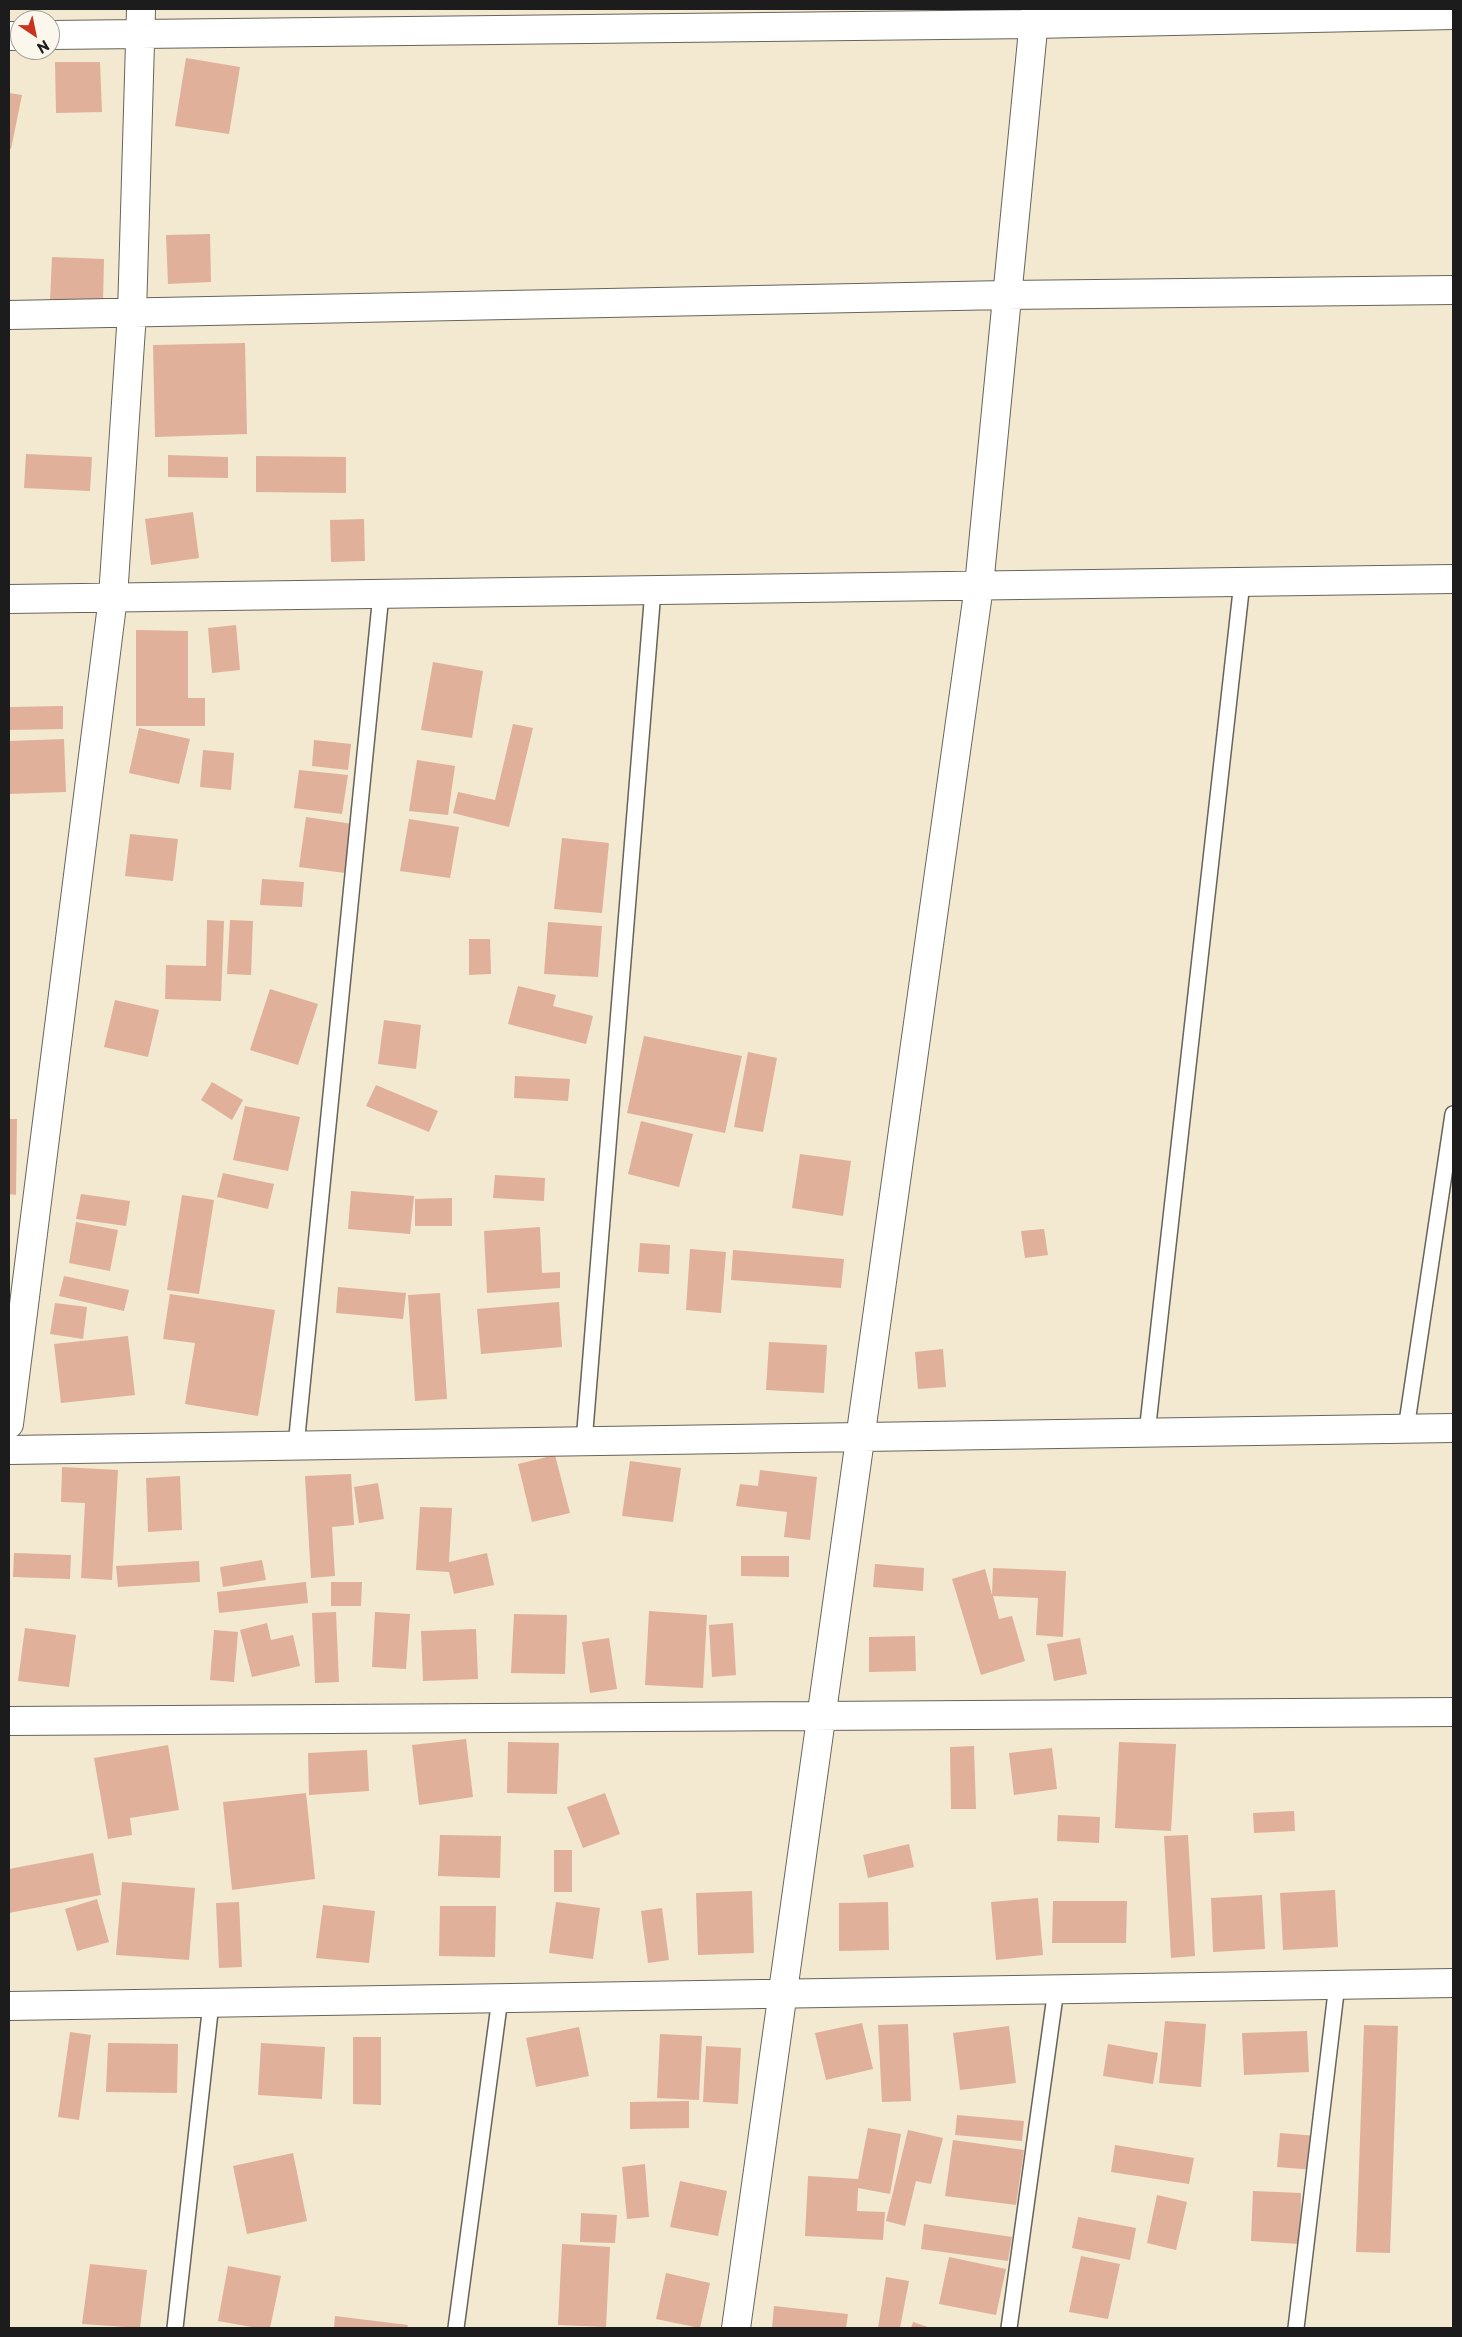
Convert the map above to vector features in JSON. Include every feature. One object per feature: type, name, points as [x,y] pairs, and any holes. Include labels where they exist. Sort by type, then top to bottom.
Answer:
[{"type":"street","points":[[60,33],[140,21],[1453,15]]},
{"type":"street","points":[[736,2328],[979,586],[1034,17]]},
{"type":"street","points":[[9,1424],[113,597],[132,313],[140,21]]},
{"type":"street","points":[[9,315],[1006,294],[1453,290]]},
{"type":"street","points":[[9,599],[1453,579]]},
{"type":"street","points":[[9,1450],[1453,1428]]},
{"type":"street","points":[[9,1721],[1453,1712]]},
{"type":"street","points":[[9,2006],[1453,1983]]},
{"type":"lane","points":[[1147,1433],[1242,582]]},
{"type":"lane","points":[[584,1442],[653,590]]},
{"type":"lane","points":[[296,1446],[381,594]]},
{"type":"lane","points":[[1406,1429],[1453,1114]]},
{"type":"lane","points":[[1296,2328],[1337,1984]]},
{"type":"lane","points":[[1009,2328],[1056,1989]]},
{"type":"lane","points":[[456,2328],[500,1998]]},
{"type":"lane","points":[[174,2328],[211,2003]]},
{"type":"building","points":[[186,58],[240,67],[229,134],[175,126]]},
{"type":"building","points":[[55,62],[100,62],[102,112],[56,113]]},
{"type":"building","points":[[9,93],[22,95],[11,149],[9,148]]},
{"type":"building","points":[[210,234],[211,282],[168,284],[166,235]]},
{"type":"building","points":[[52,257],[104,259],[103,303],[50,301]]},
{"type":"building","points":[[245,343],[247,434],[155,437],[153,345]]},
{"type":"building","points":[[26,454],[92,457],[90,491],[24,488]]},
{"type":"building","points":[[168,455],[228,457],[228,478],[168,477]]},
{"type":"building","points":[[256,456],[346,457],[346,493],[256,492]]},
{"type":"building","points":[[193,512],[199,558],[151,565],[145,519]]},
{"type":"building","points":[[364,519],[365,561],[331,562],[330,520]]},
{"type":"building","points":[[236,625],[240,670],[212,673],[208,628]]},
{"type":"building","points":[[136,630],[188,631],[188,698],[205,698],[205,726],[136,726]]},
{"type":"building","points":[[433,662],[483,671],[472,738],[421,730]]},
{"type":"building","points":[[63,706],[63,729],[9,730],[9,707]]},
{"type":"building","points":[[513,724],[533,728],[509,827],[453,813],[458,792],[495,800]]},
{"type":"building","points":[[139,728],[190,739],[179,784],[129,773]]},
{"type":"building","points":[[64,739],[66,792],[9,794],[9,741]]},
{"type":"building","points":[[314,740],[351,744],[348,770],[312,766]]},
{"type":"building","points":[[203,750],[234,753],[231,790],[200,787]]},
{"type":"building","points":[[417,760],[455,766],[448,815],[409,811]]},
{"type":"building","points":[[299,770],[348,775],[342,814],[294,808]]},
{"type":"building","points":[[306,817],[353,824],[345,873],[299,867]]},
{"type":"building","points":[[409,819],[459,827],[450,878],[400,871]]},
{"type":"building","points":[[130,834],[178,839],[173,881],[125,876]]},
{"type":"building","points":[[562,838],[609,843],[602,913],[554,909]]},
{"type":"building","points":[[262,879],[304,882],[302,907],[260,905]]},
{"type":"building","points":[[207,920],[224,921],[221,1001],[165,999],[166,965],[206,966]]},
{"type":"building","points":[[230,920],[253,921],[251,975],[227,974]]},
{"type":"building","points":[[548,922],[602,926],[598,977],[544,974]]},
{"type":"building","points":[[469,939],[490,939],[491,974],[469,975]]},
{"type":"building","points":[[518,986],[556,995],[553,1006],[593,1016],[586,1044],[508,1024]]},
{"type":"building","points":[[270,989],[318,1004],[298,1065],[250,1050]]},
{"type":"building","points":[[115,1000],[159,1010],[148,1057],[104,1047]]},
{"type":"building","points":[[384,1020],[421,1025],[416,1069],[378,1064]]},
{"type":"building","points":[[644,1036],[742,1056],[725,1133],[627,1113]]},
{"type":"building","points":[[748,1052],[777,1058],[763,1132],[734,1127]]},
{"type":"building","points":[[515,1076],[570,1079],[568,1101],[514,1098]]},
{"type":"building","points":[[212,1082],[243,1100],[232,1120],[201,1100]]},
{"type":"building","points":[[376,1085],[438,1111],[429,1132],[366,1106]]},
{"type":"building","points":[[245,1106],[300,1117],[288,1171],[233,1160]]},
{"type":"building","points":[[9,1119],[17,1119],[16,1195],[9,1194]]},
{"type":"building","points":[[641,1121],[693,1134],[679,1187],[628,1174]]},
{"type":"building","points":[[800,1154],[851,1161],[843,1216],[792,1208]]},
{"type":"building","points":[[223,1173],[274,1184],[268,1209],[217,1197]]},
{"type":"building","points":[[495,1175],[545,1178],[544,1201],[493,1198]]},
{"type":"building","points":[[351,1191],[414,1196],[410,1234],[348,1229]]},
{"type":"building","points":[[81,1194],[130,1201],[126,1226],[76,1219]]},
{"type":"building","points":[[182,1195],[214,1200],[199,1294],[167,1290]]},
{"type":"building","points":[[452,1198],[452,1226],[415,1226],[415,1199]]},
{"type":"building","points":[[76,1222],[118,1230],[110,1271],[69,1263]]},
{"type":"building","points":[[540,1227],[542,1273],[560,1272],[560,1288],[487,1293],[484,1231]]},
{"type":"building","points":[[1044,1229],[1048,1255],[1025,1258],[1021,1231]]},
{"type":"building","points":[[640,1243],[670,1245],[669,1274],[638,1272]]},
{"type":"building","points":[[690,1249],[726,1252],[721,1313],[686,1310]]},
{"type":"building","points":[[733,1250],[844,1259],[841,1288],[731,1280]]},
{"type":"building","points":[[64,1276],[129,1290],[124,1311],[59,1296]]},
{"type":"building","points":[[338,1287],[406,1293],[403,1319],[336,1313]]},
{"type":"building","points":[[440,1293],[447,1399],[415,1401],[408,1295]]},
{"type":"building","points":[[170,1294],[275,1310],[258,1416],[185,1404],[195,1343],[163,1339]]},
{"type":"building","points":[[559,1302],[562,1347],[481,1354],[477,1309]]},
{"type":"building","points":[[55,1303],[87,1307],[83,1339],[50,1334]]},
{"type":"building","points":[[128,1336],[135,1395],[61,1403],[54,1344]]},
{"type":"building","points":[[769,1342],[827,1345],[824,1393],[766,1390]]},
{"type":"building","points":[[943,1349],[946,1387],[918,1389],[915,1352]]},
{"type":"building","points":[[555,1455],[570,1513],[532,1522],[518,1464]]},
{"type":"building","points":[[630,1461],[681,1468],[673,1522],[622,1516]]},
{"type":"building","points":[[62,1467],[118,1470],[112,1580],[81,1578],[85,1503],[61,1502]]},
{"type":"building","points":[[760,1470],[817,1477],[810,1540],[784,1537],[787,1512],[736,1506],[740,1484],[758,1486]]},
{"type":"building","points":[[351,1474],[354,1525],[332,1527],[335,1576],[311,1578],[305,1476]]},
{"type":"building","points":[[180,1476],[182,1530],[148,1532],[146,1478]]},
{"type":"building","points":[[378,1483],[384,1519],[359,1523],[354,1487]]},
{"type":"building","points":[[420,1507],[452,1508],[449,1562],[487,1553],[494,1585],[454,1594],[449,1572],[416,1570]]},
{"type":"building","points":[[14,1553],[71,1555],[70,1579],[13,1577]]},
{"type":"building","points":[[741,1556],[789,1556],[789,1577],[741,1576]]},
{"type":"building","points":[[262,1560],[266,1580],[223,1587],[220,1567]]},
{"type":"building","points":[[199,1561],[200,1582],[118,1587],[116,1566]]},
{"type":"building","points":[[875,1564],[924,1568],[923,1591],[873,1587]]},
{"type":"building","points":[[993,1568],[1066,1571],[1063,1637],[1036,1635],[1038,1598],[993,1596],[999,1619],[1012,1616],[1025,1661],[981,1675],[952,1579],[985,1569],[992,1595]]},
{"type":"building","points":[[306,1582],[308,1603],[219,1613],[217,1592]]},
{"type":"building","points":[[331,1582],[362,1582],[361,1606],[331,1606]]},
{"type":"building","points":[[649,1611],[707,1615],[703,1688],[645,1685]]},
{"type":"building","points":[[336,1612],[339,1682],[315,1683],[312,1613]]},
{"type":"building","points":[[375,1612],[410,1614],[406,1669],[372,1667]]},
{"type":"building","points":[[514,1614],[567,1615],[565,1674],[511,1673]]},
{"type":"building","points":[[267,1623],[271,1640],[293,1635],[300,1666],[252,1677],[240,1630]]},
{"type":"building","points":[[733,1623],[736,1675],[712,1677],[709,1625]]},
{"type":"building","points":[[25,1628],[76,1635],[69,1687],[18,1681]]},
{"type":"building","points":[[476,1629],[478,1679],[423,1681],[421,1631]]},
{"type":"building","points":[[214,1630],[238,1632],[234,1682],[210,1680]]},
{"type":"building","points":[[915,1636],[916,1671],[869,1672],[869,1637]]},
{"type":"building","points":[[609,1638],[617,1689],[590,1693],[582,1642]]},
{"type":"building","points":[[1080,1638],[1087,1674],[1054,1681],[1047,1644]]},
{"type":"building","points":[[466,1739],[473,1797],[419,1805],[412,1745]]},
{"type":"building","points":[[508,1742],[559,1743],[557,1794],[507,1793]]},
{"type":"building","points":[[1119,1742],[1176,1744],[1171,1831],[1115,1828]]},
{"type":"building","points":[[168,1745],[179,1810],[130,1818],[132,1835],[108,1839],[94,1758]]},
{"type":"building","points":[[974,1746],[976,1809],[951,1809],[950,1747]]},
{"type":"building","points":[[1052,1748],[1057,1789],[1014,1795],[1009,1753]]},
{"type":"building","points":[[367,1750],[369,1791],[309,1795],[308,1753]]},
{"type":"building","points":[[306,1793],[315,1879],[232,1890],[223,1802]]},
{"type":"building","points":[[605,1793],[620,1834],[583,1848],[567,1807]]},
{"type":"building","points":[[1294,1811],[1295,1831],[1254,1833],[1253,1813]]},
{"type":"building","points":[[1058,1815],[1100,1817],[1099,1843],[1057,1841]]},
{"type":"building","points":[[440,1835],[501,1836],[500,1878],[438,1876]]},
{"type":"building","points":[[1188,1835],[1195,1956],[1171,1958],[1164,1836]]},
{"type":"building","points":[[909,1844],[914,1867],[868,1878],[863,1855]]},
{"type":"building","points":[[554,1850],[572,1850],[572,1892],[554,1892]]},
{"type":"building","points":[[93,1853],[101,1895],[9,1913],[9,1869]]},
{"type":"building","points":[[122,1882],[195,1888],[189,1960],[116,1955]]},
{"type":"building","points":[[1335,1890],[1338,1947],[1283,1950],[1280,1893]]},
{"type":"building","points":[[752,1891],[754,1953],[698,1955],[696,1893]]},
{"type":"building","points":[[1262,1895],[1265,1949],[1213,1952],[1211,1898]]},
{"type":"building","points":[[1038,1898],[1043,1955],[996,1960],[991,1902]]},
{"type":"building","points":[[97,1899],[109,1942],[77,1951],[65,1909]]},
{"type":"building","points":[[1053,1901],[1127,1901],[1126,1943],[1052,1943]]},
{"type":"building","points":[[239,1902],[242,1967],[219,1968],[216,1903]]},
{"type":"building","points":[[556,1902],[600,1908],[593,1959],[549,1953]]},
{"type":"building","points":[[888,1902],[889,1950],[839,1951],[839,1903]]},
{"type":"building","points":[[323,1905],[375,1911],[369,1963],[316,1958]]},
{"type":"building","points":[[440,1906],[496,1906],[495,1957],[439,1956]]},
{"type":"building","points":[[662,1908],[669,1960],[648,1963],[641,1911]]},
{"type":"building","points":[[1165,2021],[1206,2024],[1201,2087],[1159,2083]]},
{"type":"building","points":[[862,2023],[873,2069],[826,2080],[815,2033]]},
{"type":"building","points":[[908,2024],[911,2101],[882,2102],[878,2025]]},
{"type":"building","points":[[1364,2025],[1398,2026],[1390,2253],[1356,2252]]},
{"type":"building","points":[[1009,2026],[1016,2083],[960,2090],[953,2033]]},
{"type":"building","points":[[579,2027],[589,2076],[536,2087],[526,2038]]},
{"type":"building","points":[[1307,2031],[1309,2072],[1244,2075],[1242,2033]]},
{"type":"building","points":[[70,2032],[91,2035],[79,2120],[58,2117]]},
{"type":"building","points":[[660,2034],[702,2036],[699,2100],[657,2098]]},
{"type":"building","points":[[353,2037],[381,2037],[381,2105],[353,2104]]},
{"type":"building","points":[[108,2043],[178,2044],[177,2093],[106,2092]]},
{"type":"building","points":[[261,2043],[325,2047],[322,2099],[258,2095]]},
{"type":"building","points":[[1108,2044],[1158,2053],[1153,2084],[1103,2076]]},
{"type":"building","points":[[706,2046],[741,2048],[738,2104],[703,2102]]},
{"type":"building","points":[[689,2101],[689,2128],[630,2129],[630,2102]]},
{"type":"building","points":[[957,2115],[1024,2121],[1022,2141],[955,2135]]},
{"type":"building","points":[[868,2128],[901,2134],[890,2194],[858,2188],[857,2211],[885,2212],[883,2240],[805,2236],[808,2176],[858,2179]]},
{"type":"building","points":[[908,2130],[943,2138],[931,2184],[916,2181],[905,2226],[886,2221]]},
{"type":"building","points":[[1280,2133],[1317,2136],[1315,2170],[1277,2167]]},
{"type":"building","points":[[953,2140],[1024,2150],[1016,2205],[945,2196]]},
{"type":"building","points":[[1115,2145],[1194,2158],[1189,2184],[1111,2172]]},
{"type":"building","points":[[293,2153],[307,2221],[247,2234],[233,2166]]},
{"type":"building","points":[[645,2164],[649,2217],[627,2219],[622,2167]]},
{"type":"building","points":[[680,2181],[727,2191],[718,2236],[670,2227]]},
{"type":"building","points":[[1253,2191],[1301,2193],[1300,2244],[1251,2241]]},
{"type":"building","points":[[1157,2195],[1187,2202],[1176,2250],[1147,2243]]},
{"type":"building","points":[[581,2213],[617,2215],[615,2243],[580,2242]]},
{"type":"building","points":[[1078,2217],[1136,2228],[1130,2260],[1072,2248]]},
{"type":"building","points":[[924,2224],[1012,2237],[1008,2261],[921,2249]]},
{"type":"building","points":[[562,2244],[610,2247],[606,2327],[558,2325]]},
{"type":"building","points":[[1081,2256],[1120,2264],[1108,2319],[1069,2312]]},
{"type":"building","points":[[949,2257],[1006,2269],[996,2315],[939,2304]]},
{"type":"building","points":[[90,2264],[147,2270],[140,2328],[82,2324]]},
{"type":"building","points":[[228,2266],[281,2276],[270,2328],[257,2328],[218,2321]]},
{"type":"building","points":[[666,2273],[710,2283],[700,2328],[656,2319]]},
{"type":"building","points":[[886,2277],[909,2281],[900,2328],[878,2328]]},
{"type":"building","points":[[774,2306],[848,2314],[846,2328],[772,2328]]},
{"type":"building","points":[[335,2316],[408,2325],[407,2328],[334,2328]]},
{"type":"building","points":[[913,2322],[931,2328],[911,2328]]}]
